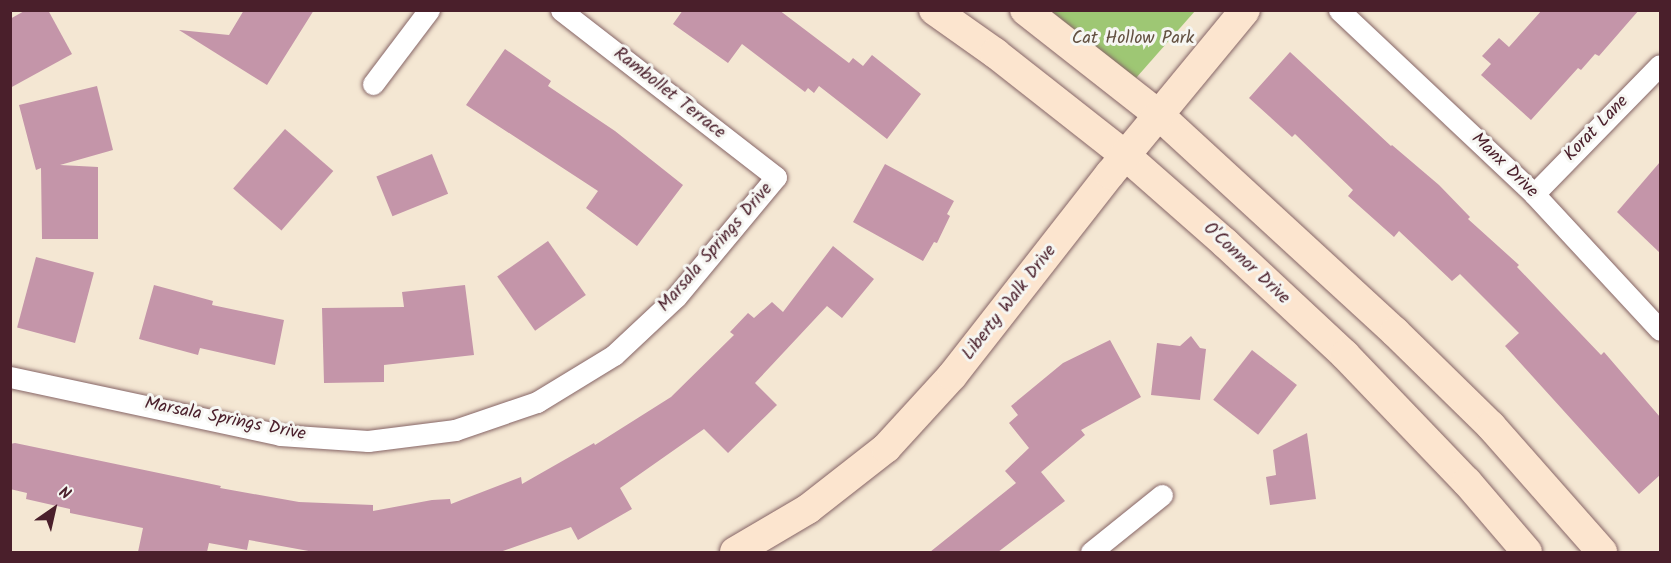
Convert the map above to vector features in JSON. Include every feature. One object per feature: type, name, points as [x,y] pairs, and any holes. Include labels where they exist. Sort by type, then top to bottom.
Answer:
[{"type":"main road","name":"O'Connor Drive","points":[[934,10],[995,53],[1126,156],[1345,356],[1467,482],[1527,552]]},
{"type":"main road","points":[[1025,10],[1160,116],[1395,332],[1483,418],[1602,552]]},
{"type":"main road","name":"Liberty Walk Drive","points":[[735,552],[808,509],[886,447],[952,376],[1245,10]]},
{"type":"street","points":[[373,84],[429,10]]},
{"type":"street","name":"Rambollet Terrace","points":[[561,10],[776,177]]},
{"type":"street","name":"Manx Drive","points":[[1339,10],[1534,194],[1660,330]]},
{"type":"street","name":"Korat Lane","points":[[1534,194],[1660,65]]},
{"type":"street","name":"Marsala Springs Drive","points":[[10,376],[280,435],[368,441],[455,430],[537,402],[614,355],[676,297],[776,177]]},
{"type":"street","points":[[1091,552],[1162,495]]},
{"type":"green space","name":"Cat Hollow Park","points":[[1051,11],[1195,11],[1136,78]]},
{"type":"building","points":[[26,10],[48,10],[72,54],[10,88],[10,19]]},
{"type":"building","points":[[244,10],[314,10],[267,85],[179,30],[229,35]]},
{"type":"building","points":[[683,10],[779,10],[849,63],[853,58],[863,66],[872,55],[921,94],[887,139],[819,86],[814,93],[808,88],[805,92],[742,44],[728,63],[673,24]]},
{"type":"building","points":[[1542,10],[1639,10],[1599,56],[1595,54],[1581,70],[1578,68],[1531,120],[1481,75],[1491,64],[1482,56],[1499,38],[1509,47]]},
{"type":"building","points":[[505,49],[551,81],[548,86],[615,131],[683,185],[637,246],[586,208],[598,191],[466,105]]},
{"type":"building","points":[[1290,52],[1391,146],[1439,185],[1470,217],[1468,219],[1519,265],[1517,267],[1601,355],[1604,352],[1660,417],[1660,475],[1639,494],[1505,346],[1519,333],[1460,274],[1452,281],[1399,231],[1394,237],[1348,196],[1353,190],[1295,134],[1292,137],[1249,98]]},
{"type":"building","points":[[97,86],[113,150],[60,165],[98,167],[98,239],[42,239],[41,168],[36,170],[19,105]]},
{"type":"building","points":[[285,129],[333,171],[281,231],[233,189]]},
{"type":"building","points":[[432,154],[448,194],[392,216],[376,176]]},
{"type":"building","points":[[1660,162],[1660,253],[1617,212]]},
{"type":"building","points":[[885,164],[954,201],[947,214],[950,216],[937,243],[934,242],[923,261],[853,222]]},
{"type":"building","points":[[548,241],[586,295],[535,331],[497,277]]},
{"type":"building","points":[[833,246],[874,279],[842,318],[827,306],[755,383],[777,405],[728,453],[704,429],[620,488],[632,509],[578,540],[571,527],[500,552],[314,552],[249,540],[247,550],[209,543],[207,552],[138,552],[143,528],[70,513],[70,509],[26,499],[27,493],[10,489],[10,444],[15,443],[221,486],[220,488],[299,502],[373,505],[373,511],[432,500],[450,499],[451,504],[521,477],[522,484],[594,443],[595,445],[671,397],[734,335],[730,332],[748,313],[754,318],[772,302],[783,312]]},
{"type":"building","points":[[36,257],[94,273],[75,343],[17,328]]},
{"type":"building","points":[[154,285],[213,301],[212,305],[284,320],[275,365],[200,348],[198,355],[139,339]]},
{"type":"building","points":[[465,285],[474,355],[384,365],[384,382],[324,383],[322,308],[404,307],[402,292]]},
{"type":"building","points":[[1191,336],[1200,348],[1206,349],[1200,400],[1151,395],[1157,343],[1180,346]]},
{"type":"building","points":[[1110,340],[1141,397],[1081,430],[1085,435],[1041,472],[1065,501],[998,552],[930,552],[1016,483],[1005,471],[1029,448],[1009,423],[1018,415],[1011,406],[1063,363]]},
{"type":"building","points":[[1252,350],[1297,385],[1258,435],[1213,400]]},
{"type":"building","points":[[1307,433],[1316,499],[1270,505],[1266,477],[1276,475],[1273,450]]}]
